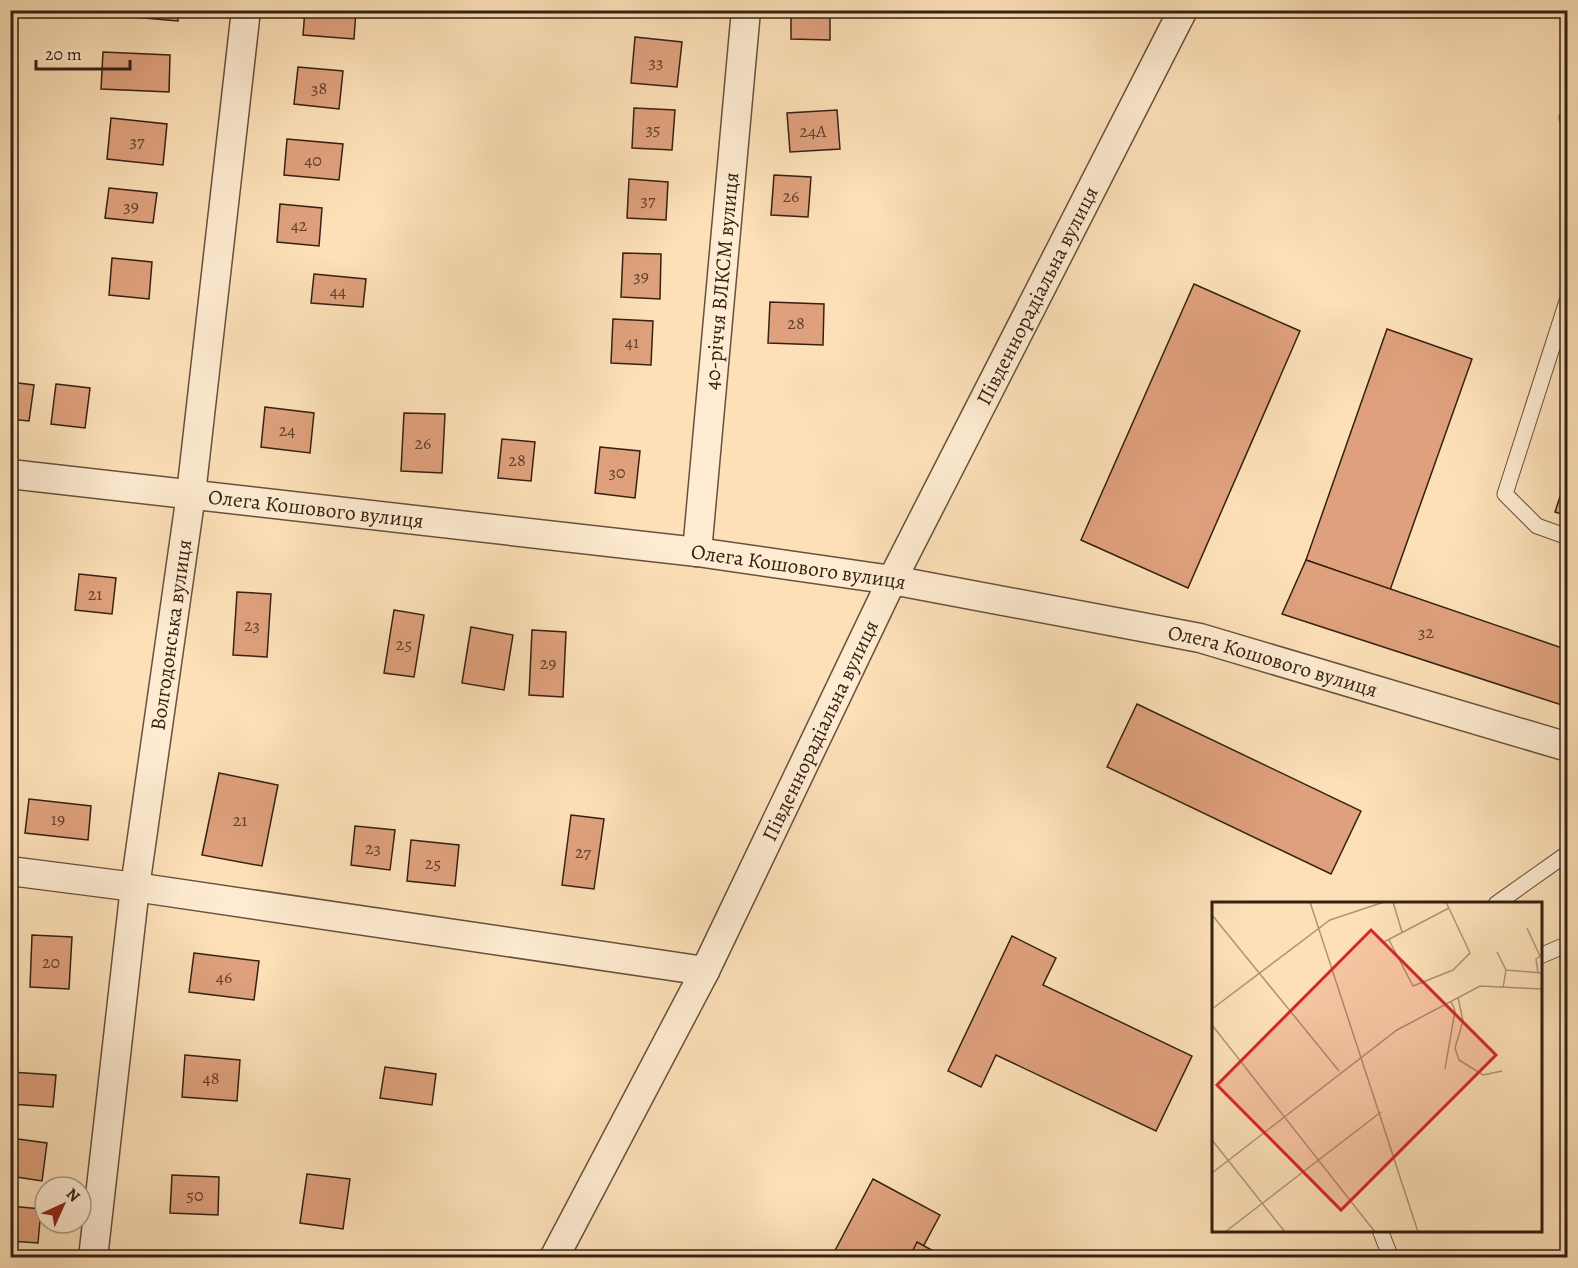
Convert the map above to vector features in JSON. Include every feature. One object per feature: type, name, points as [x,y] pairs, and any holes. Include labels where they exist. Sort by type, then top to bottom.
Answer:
[{"type":"street","name":"Волгодонська вулиця","points":[[93,1257],[135,886],[191,494],[246,10]]},
{"type":"street","name":"40-річчя ВЛКСМ вулиця","points":[[697,552],[746,10]]},
{"type":"street","name":"Південнорадіальна вулиця","points":[[554,1257],[705,971],[892,580],[1184,10]]},
{"type":"street","name":"Олега Кошового вулиця","points":[[10,474],[697,552],[892,580],[1200,638],[1568,747]]},
{"type":"street","points":[[10,871],[135,886],[705,971]]},
{"type":"lane","points":[[1568,298],[1505,494],[1537,526],[1568,537]]},
{"type":"lane","points":[[1497,902],[1568,854]]},
{"type":"lane","points":[[1542,955],[1568,944]]},
{"type":"lane","points":[[1381,1232],[1391,1257]]},
{"type":"building","points":[[134,10],[179,10],[178,21],[133,17]]},
{"type":"building","points":[[305,10],[356,10],[354,39],[303,35]]},
{"type":"building","points":[[791,10],[830,10],[830,40],[791,39]]},
{"type":"building","points":[[635,37],[682,42],[677,87],[631,83]]},
{"type":"building","points":[[103,52],[170,55],[169,92],[101,89]]},
{"type":"building","points":[[298,67],[343,71],[339,109],[294,104]]},
{"type":"building","points":[[634,108],[675,110],[672,150],[632,148]]},
{"type":"building","points":[[837,110],[840,149],[790,152],[787,113]]},
{"type":"building","points":[[111,118],[167,124],[163,165],[107,159]]},
{"type":"building","points":[[287,139],[343,144],[339,180],[284,175]]},
{"type":"building","points":[[774,175],[811,177],[808,217],[771,215]]},
{"type":"building","points":[[629,179],[668,182],[666,220],[627,218]]},
{"type":"building","points":[[109,188],[157,193],[153,223],[105,218]]},
{"type":"building","points":[[280,204],[322,208],[319,246],[277,242]]},
{"type":"building","points":[[623,253],[661,254],[660,299],[621,297]]},
{"type":"building","points":[[112,258],[152,262],[149,299],[109,295]]},
{"type":"building","points":[[314,274],[366,279],[363,307],[311,303]]},
{"type":"building","points":[[1194,284],[1300,331],[1188,588],[1081,540]]},
{"type":"building","points":[[770,302],[824,304],[823,345],[768,343]]},
{"type":"building","points":[[613,319],[653,321],[651,365],[611,363]]},
{"type":"building","points":[[1387,329],[1472,359],[1390,590],[1306,560]]},
{"type":"building","points":[[10,382],[34,385],[29,421],[10,419]]},
{"type":"building","points":[[56,384],[90,388],[85,428],[51,424]]},
{"type":"building","points":[[265,407],[314,413],[310,453],[261,447]]},
{"type":"building","points":[[404,413],[445,414],[442,473],[401,471]]},
{"type":"building","points":[[502,439],[535,442],[531,481],[498,478]]},
{"type":"building","points":[[600,447],[640,451],[635,498],[595,493]]},
{"type":"building","points":[[1568,472],[1568,516],[1555,512]]},
{"type":"building","points":[[1306,560],[1568,650],[1568,707],[1282,614]]},
{"type":"building","points":[[10,561],[16,561],[15,615],[10,615]]},
{"type":"building","points":[[79,574],[116,578],[112,614],[75,610]]},
{"type":"building","points":[[237,592],[271,594],[267,657],[233,655]]},
{"type":"building","points":[[394,610],[424,615],[414,677],[384,673]]},
{"type":"building","points":[[471,627],[513,635],[504,690],[462,683]]},
{"type":"building","points":[[532,630],[566,632],[563,697],[529,695]]},
{"type":"building","points":[[1137,704],[1361,811],[1331,874],[1107,767]]},
{"type":"building","points":[[219,773],[278,785],[262,866],[202,855]]},
{"type":"building","points":[[29,799],[91,806],[88,840],[25,833]]},
{"type":"building","points":[[571,815],[604,819],[594,889],[562,885]]},
{"type":"building","points":[[355,826],[395,830],[390,870],[351,865]]},
{"type":"building","points":[[411,840],[459,845],[455,886],[407,881]]},
{"type":"building","points":[[32,935],[72,937],[69,989],[30,987]]},
{"type":"building","points":[[1012,936],[1056,958],[1043,985],[1192,1056],[1156,1131],[996,1055],[981,1087],[948,1071]]},
{"type":"building","points":[[194,953],[259,961],[254,1000],[189,992]]},
{"type":"building","points":[[185,1055],[240,1060],[237,1101],[182,1097]]},
{"type":"building","points":[[385,1067],[436,1074],[432,1105],[380,1098]]},
{"type":"building","points":[[10,1072],[56,1075],[53,1107],[10,1104]]},
{"type":"building","points":[[10,1138],[47,1143],[43,1175],[33,1175],[33,1180],[10,1176]]},
{"type":"building","points":[[307,1174],[350,1179],[343,1229],[300,1223]]},
{"type":"building","points":[[172,1175],[219,1177],[218,1215],[170,1213]]},
{"type":"building","points":[[873,1179],[940,1215],[917,1258],[831,1258]]},
{"type":"building","points":[[10,1206],[33,1208],[33,1235],[39,1235],[38,1243],[10,1241]]},
{"type":"building","points":[[917,1242],[946,1258],[909,1258]]}]
